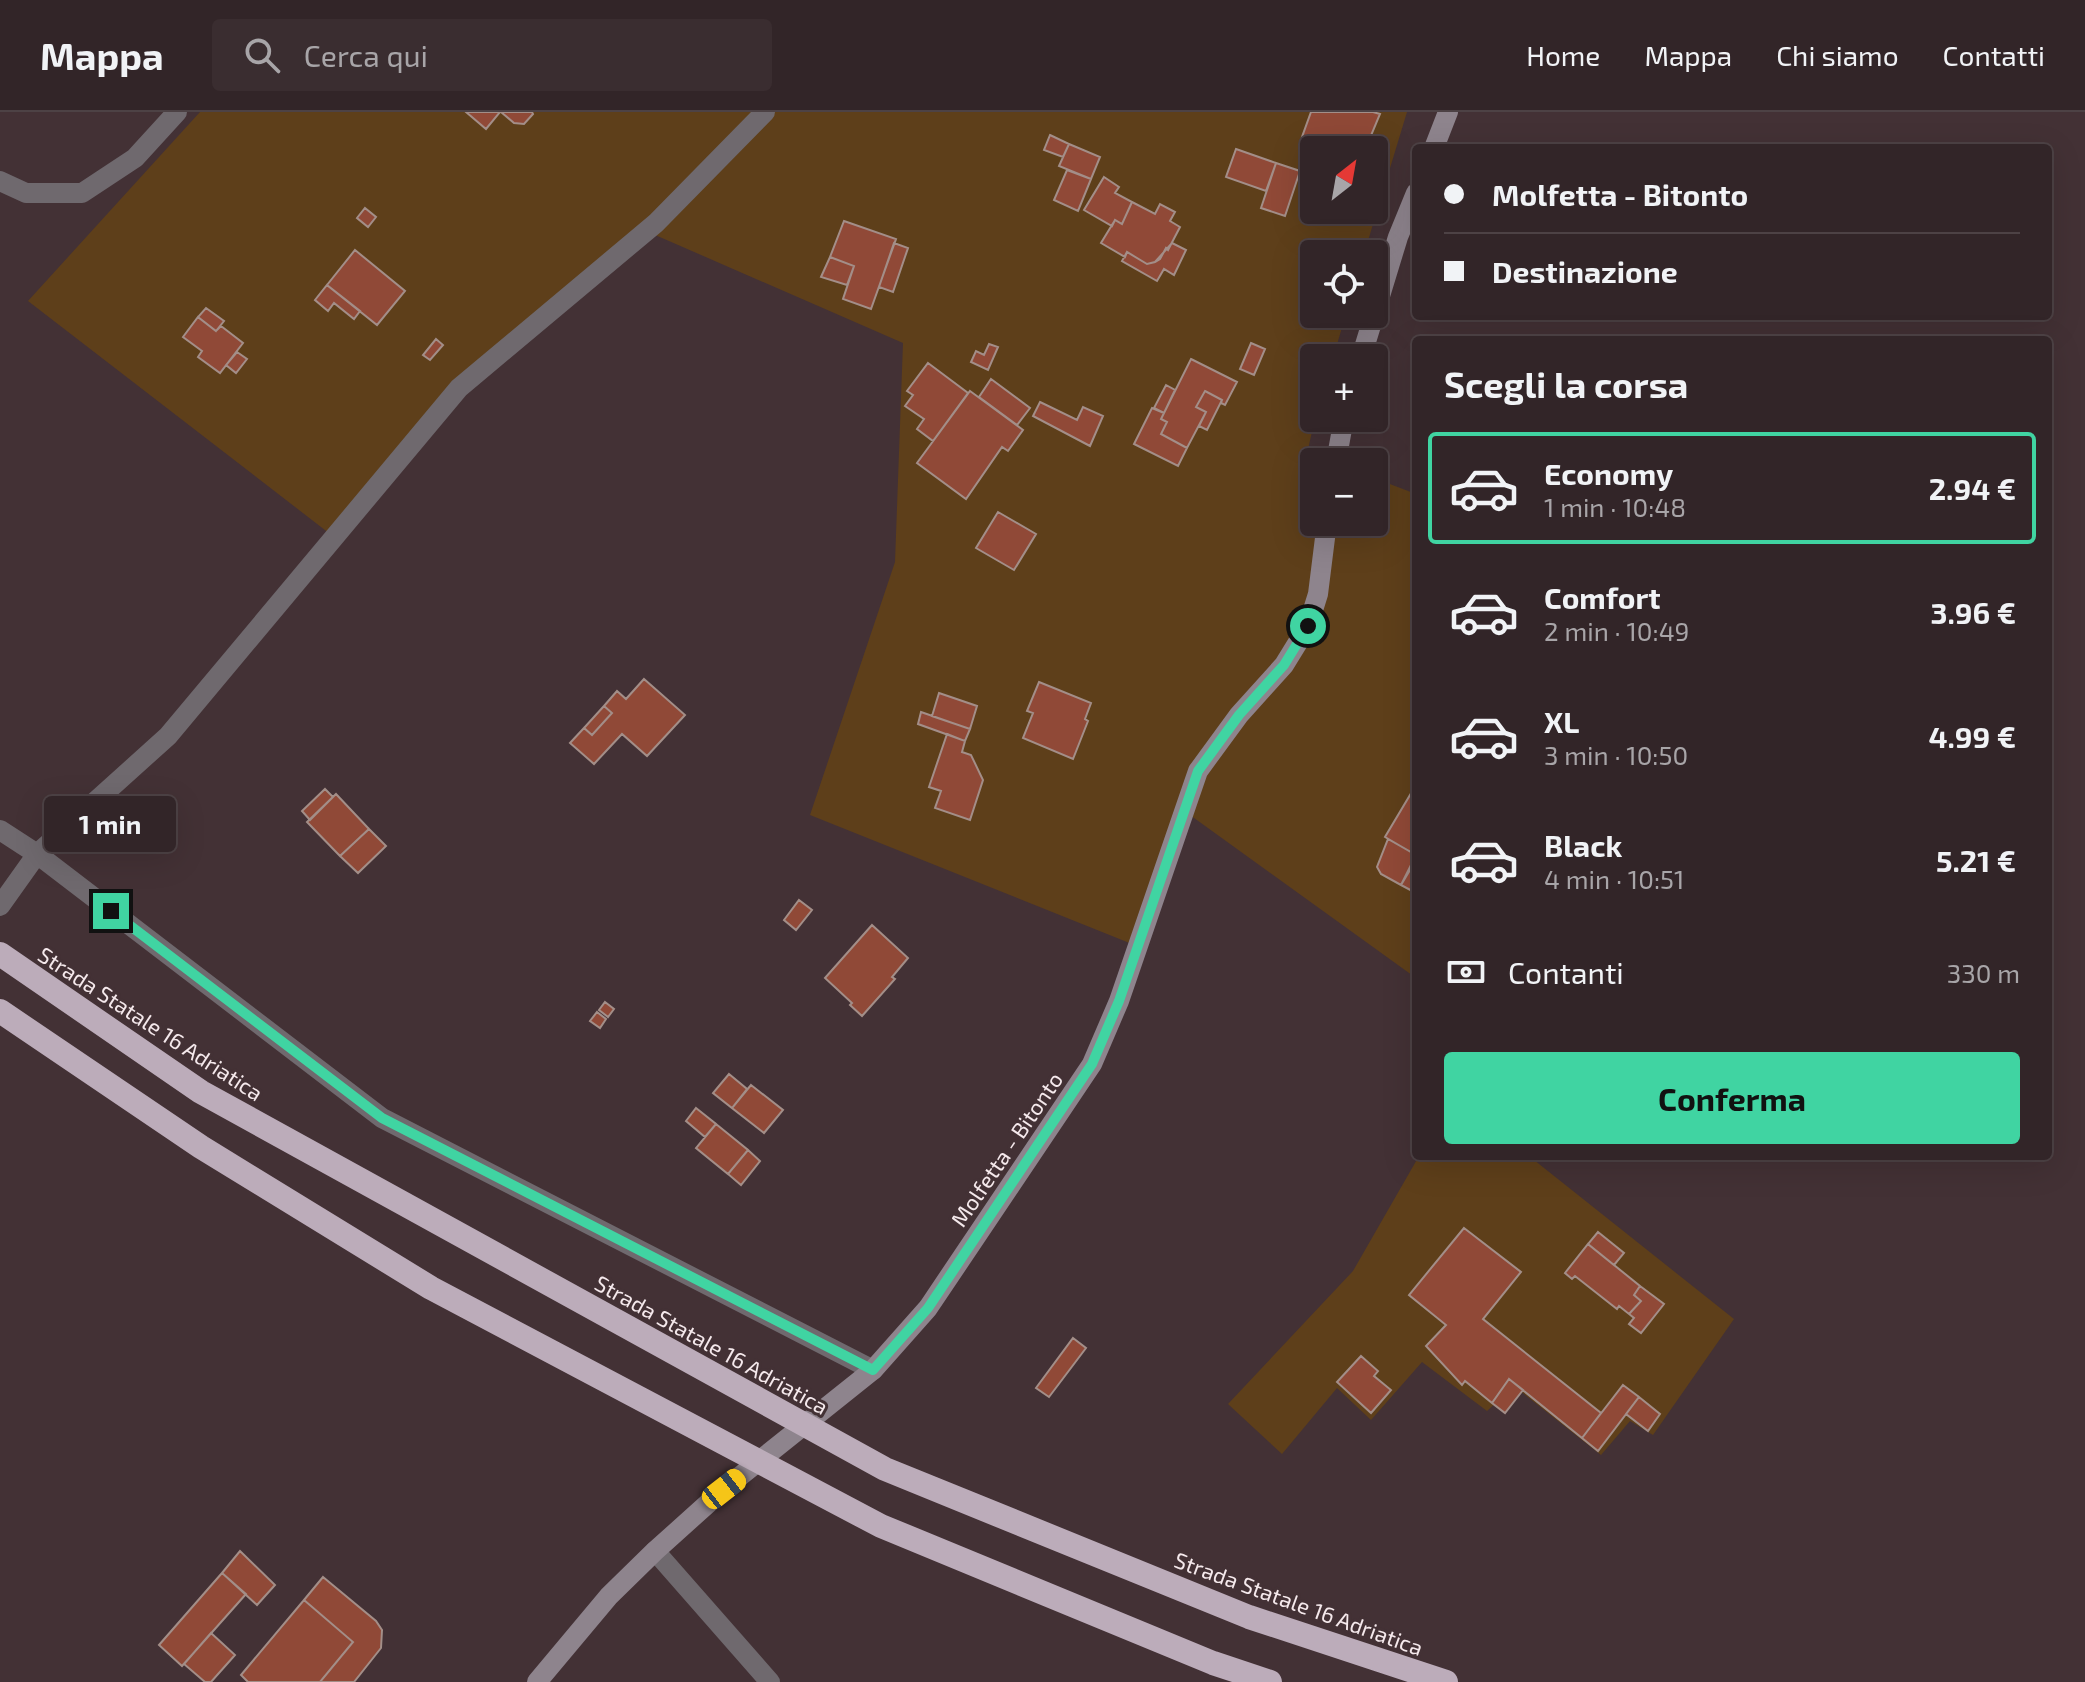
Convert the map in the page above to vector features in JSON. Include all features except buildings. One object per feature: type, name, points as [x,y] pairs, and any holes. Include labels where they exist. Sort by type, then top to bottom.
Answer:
[{"type":"highway","name":"Strada Statale 16 Adriatica","points":[[0,954],[201,1092],[885,1469],[1249,1617],[1446,1682]]},
{"type":"highway","points":[[0,1011],[201,1147],[431,1288],[881,1526],[1213,1663],[1270,1682]]},
{"type":"street","points":[[0,181],[26,193],[82,193],[135,158],[177,112]]},
{"type":"street","points":[[0,906],[37,854],[168,736],[459,388],[656,223],[765,112]]},
{"type":"street","points":[[1436,144],[1448,112]]},
{"type":"street","points":[[1365,344],[1398,237],[1412,203]]},
{"type":"street","name":"Molfetta - Bitonto","points":[[537,1682],[609,1596],[655,1551],[724,1489],[873,1370],[928,1308],[1092,1064],[1119,1001],[1198,771],[1239,715],[1284,665],[1308,626],[1318,594],[1325,536]]},
{"type":"street","points":[[0,830],[37,854],[382,1118],[873,1370]]},
{"type":"street","points":[[655,1551],[770,1682]]},
{"type":"shaded area","points":[[200,112],[1407,112],[1388,175],[1388,136],[1300,136],[1300,224],[1373,224],[1368,240],[1300,240],[1300,328],[1342,328],[1337,344],[1300,344],[1300,432],[1312,432],[1308,448],[1300,448],[1300,536],[1388,536],[1388,483],[1412,492],[1412,975],[1183,810],[1137,946],[810,815],[895,562],[903,343],[646,231],[508,346],[334,537],[28,301]]},
{"type":"shaded area","points":[[1417,1160],[1534,1160],[1734,1319],[1653,1435],[1630,1421],[1601,1455],[1514,1386],[1487,1411],[1422,1362],[1371,1420],[1337,1388],[1282,1454],[1228,1404],[1353,1271]]},
{"type":"route","points":[[111,911],[382,1118],[873,1370],[928,1308],[1092,1064],[1119,1001],[1198,771],[1239,715],[1284,665],[1308,626]]}]
